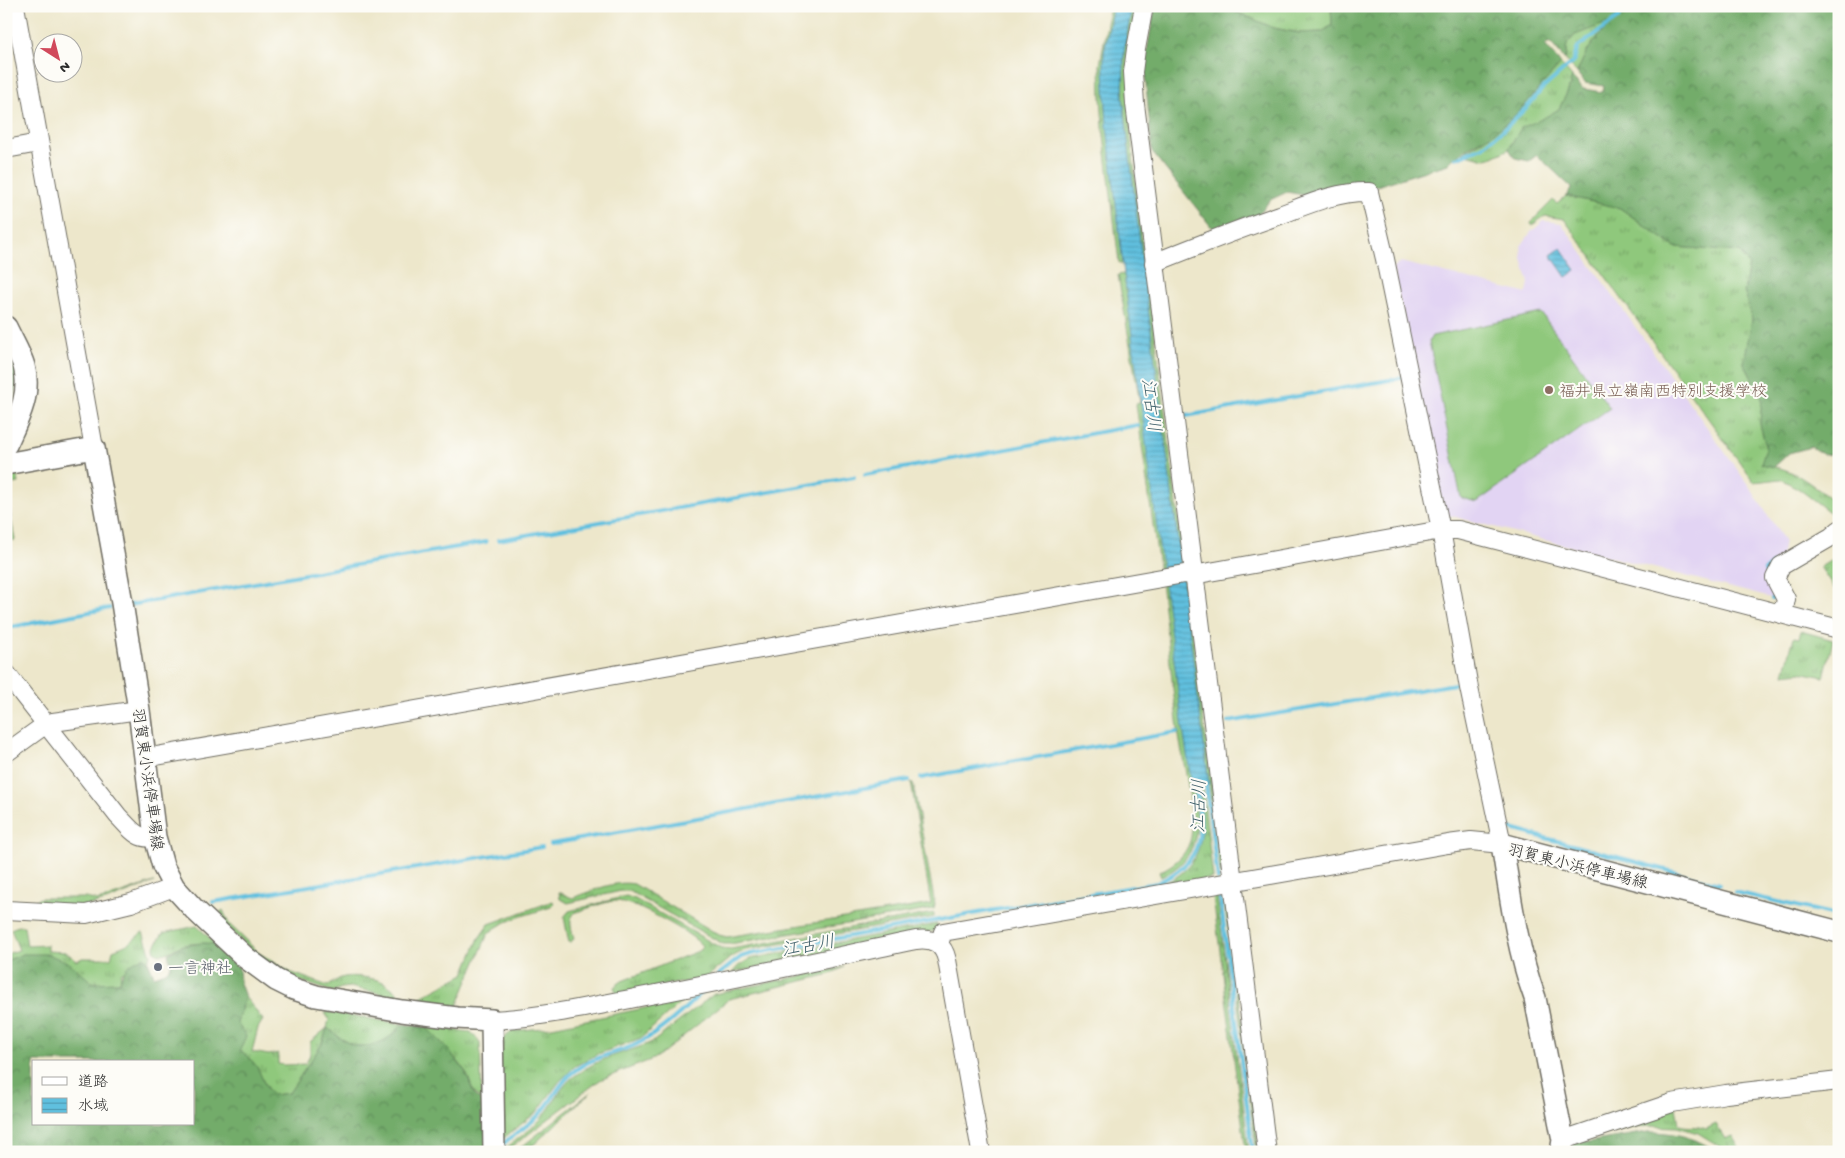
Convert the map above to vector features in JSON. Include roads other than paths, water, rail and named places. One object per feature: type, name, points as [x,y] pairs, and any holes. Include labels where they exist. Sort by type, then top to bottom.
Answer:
[{"type":"main road","points":[[6,327],[20,355],[26,380],[25,396],[6,445]]},
{"type":"main road","points":[[6,463],[94,448]]},
{"type":"main road","name":"羽賀東小浜停車場線","points":[[94,448],[122,603],[155,837],[163,866],[174,887],[197,912],[246,958],[276,980],[294,989],[316,996],[402,1011],[492,1020]]},
{"type":"main road","name":"羽賀東小浜停車場線","points":[[1562,1146],[1535,998],[1528,979],[1502,844],[1839,932]]},
{"type":"main road","points":[[492,1020],[494,1147]]},
{"type":"street","points":[[15,6],[94,448]]},
{"type":"street","points":[[1144,6],[1133,72],[1135,104],[1224,882],[1267,1152]]},
{"type":"street","points":[[6,149],[39,143]]},
{"type":"street","points":[[939,944],[943,932],[1224,882],[1448,844],[1472,841],[1502,844],[1469,688],[1440,530],[1385,259],[1369,192],[1335,195],[1215,238],[1154,263]]},
{"type":"street","points":[[145,758],[1440,530],[1458,530],[1839,629]]},
{"type":"street","points":[[1789,616],[1786,599],[1775,578],[1781,566],[1832,537],[1839,530]]},
{"type":"street","points":[[6,673],[118,816],[139,836],[145,839],[155,837]]},
{"type":"street","points":[[6,753],[47,724],[53,722],[138,710]]},
{"type":"street","points":[[6,910],[86,914],[131,903],[174,887]]},
{"type":"street","points":[[492,1020],[544,1015],[726,980],[916,940],[930,939],[939,944],[947,960],[981,1152]]},
{"type":"street","points":[[1562,1146],[1672,1103],[1726,1094],[1839,1081]]},
{"type":"water","points":[[1113,6],[1132,6],[1124,52],[1123,98],[1209,784],[1192,786],[1124,274],[1107,126],[1104,53]]},
{"type":"water","points":[[1561,248],[1576,270],[1566,277],[1551,255]]},
{"type":"waterway","points":[[1456,158],[1482,147],[1501,132],[1529,105],[1542,89],[1573,62],[1578,47],[1618,18],[1623,8]]},
{"type":"waterway","points":[[1186,416],[1401,378]]},
{"type":"waterway","points":[[865,475],[1138,425]]},
{"type":"waterway","points":[[498,540],[854,477]]},
{"type":"waterway","points":[[130,605],[486,542]]},
{"type":"waterway","points":[[1769,577],[1765,570],[1773,564]]},
{"type":"waterway","points":[[1772,599],[1777,593]]},
{"type":"waterway","points":[[6,628],[110,608]]},
{"type":"waterway","points":[[1228,722],[1461,683]]},
{"type":"waterway","points":[[921,778],[1177,732]]},
{"type":"waterway","points":[[551,844],[909,780]]},
{"type":"waterway","points":[[1203,780],[1206,785],[1218,879]]},
{"type":"waterway","name":"江古川","points":[[718,975],[741,957],[751,954],[1157,883],[1185,865],[1193,855],[1200,832],[1197,782]]},
{"type":"waterway","points":[[1504,827],[1719,884]]},
{"type":"waterway","points":[[213,902],[542,847]]},
{"type":"waterway","points":[[1219,889],[1253,1152]]},
{"type":"waterway","points":[[1735,892],[1836,915]]},
{"type":"waterway","name":"江古川","points":[[502,1145],[538,1116],[567,1077],[573,1072],[587,1063],[646,1039],[672,1020],[703,991]]},
{"type":"place","name":"福井県立嶺南西特別支援学校","points":[[1549,390]]},
{"type":"place","name":"一言神社","points":[[158,967]]}]
